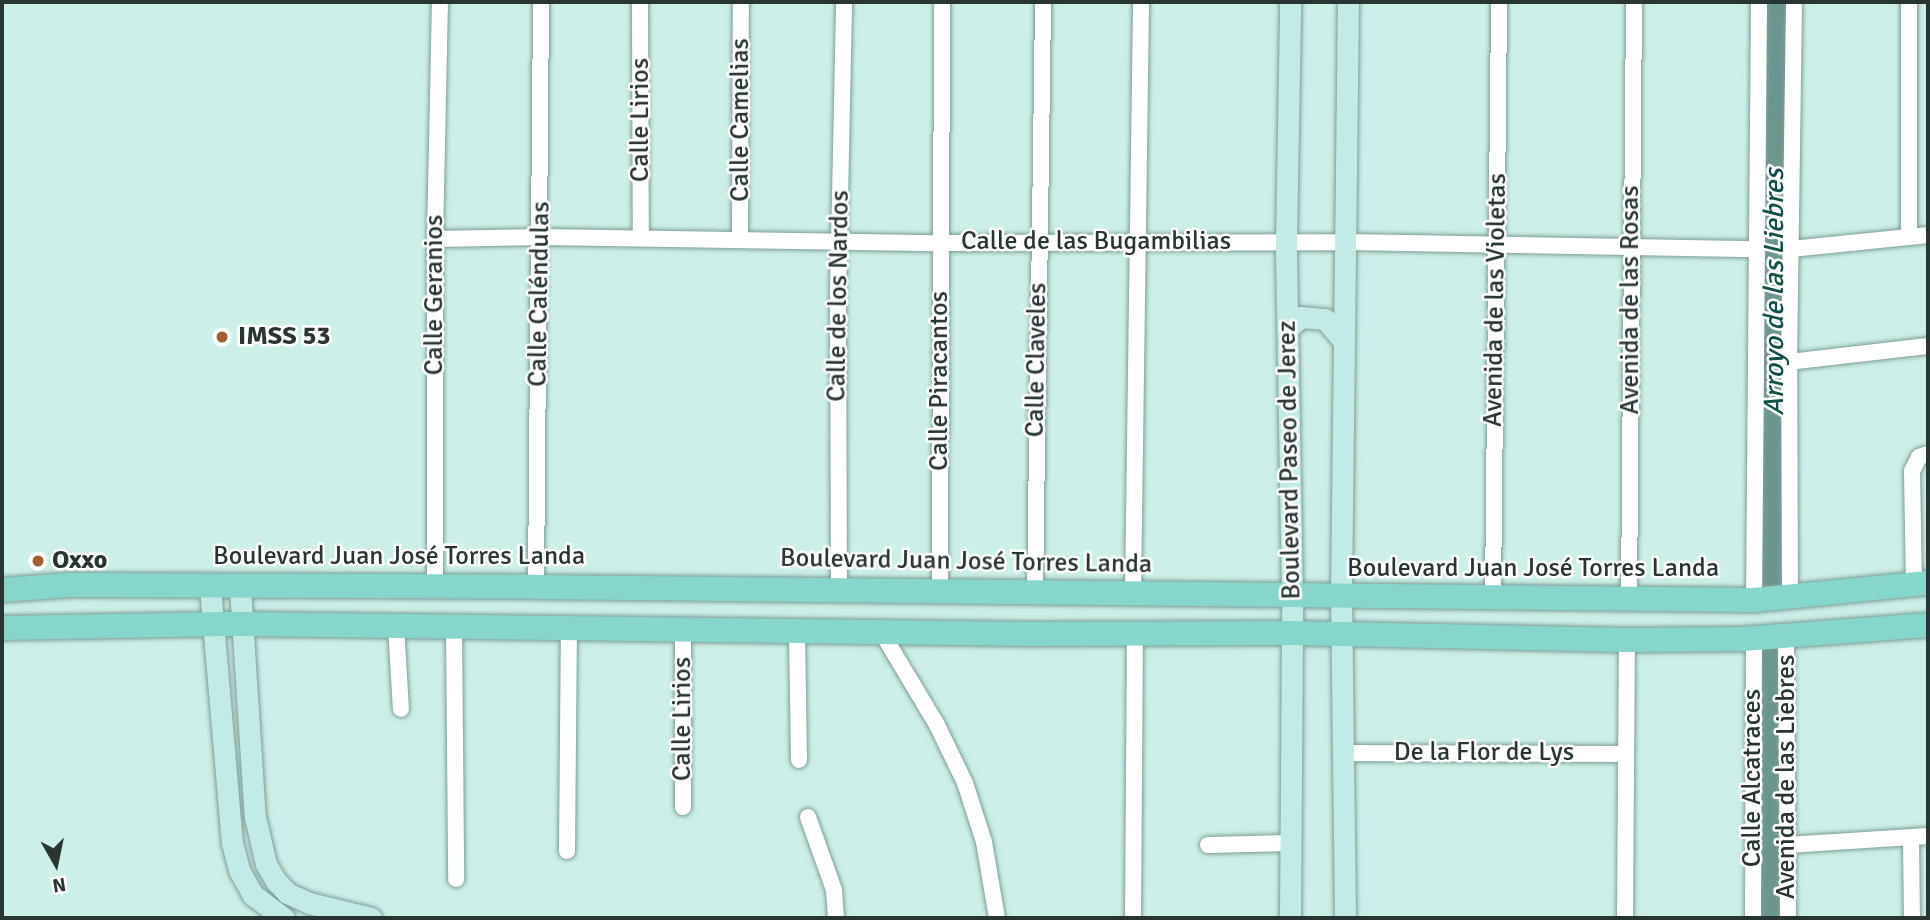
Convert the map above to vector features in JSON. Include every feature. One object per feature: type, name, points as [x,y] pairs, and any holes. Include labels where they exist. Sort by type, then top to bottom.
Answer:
[{"type":"main road","name":"Boulevard Paseo de Jerez","points":[[1290,2],[1286,242],[1292,596],[1290,918]]},
{"type":"main road","name":"Boulevard Paseo de Jerez","points":[[1345,918],[1341,597],[1348,2]]},
{"type":"main road","points":[[1288,328],[1301,317],[1325,319],[1344,342]]},
{"type":"main road","name":"Boulevard Juan José Torres Landa","points":[[2,590],[70,586],[435,589],[536,587],[1754,600],[1790,599],[1921,584]]},
{"type":"main road","points":[[211,587],[232,843],[239,870],[253,895],[284,918]]},
{"type":"main road","points":[[240,588],[255,817],[266,864],[276,881],[288,893],[309,903],[371,918]]},
{"type":"main road","points":[[2,628],[241,624],[882,633],[1292,633],[1627,640],[1754,639],[1928,625]]},
{"type":"street","name":"Calle Geranios","points":[[435,589],[435,239],[440,2]]},
{"type":"street","name":"Calle Caléndulas","points":[[536,587],[542,237],[541,2]]},
{"type":"street","name":"Calle Lirios","points":[[640,2],[641,238]]},
{"type":"street","name":"Calle Camelias","points":[[740,239],[741,2]]},
{"type":"street","name":"Calle de los Nardos","points":[[839,590],[837,330],[844,2]]},
{"type":"street","name":"Calle Piracantos","points":[[940,592],[942,2]]},
{"type":"street","name":"Calle Claveles","points":[[1035,592],[1043,2]]},
{"type":"street","points":[[1133,593],[1141,2]]},
{"type":"street","name":"Avenida de las Violetas","points":[[1493,599],[1499,2]]},
{"type":"street","name":"Avenida de las Rosas","points":[[1629,599],[1634,2]]},
{"type":"street","points":[[1754,600],[1759,2]]},
{"type":"street","points":[[1790,599],[1789,362],[1794,2]]},
{"type":"street","points":[[1909,2],[1909,237]]},
{"type":"street","points":[[1791,249],[1928,235]]},
{"type":"street","name":"Calle de las Bugambilias","points":[[435,239],[542,237],[941,243],[1346,242],[1757,249]]},
{"type":"street","points":[[1789,362],[1928,346]]},
{"type":"street","points":[[1921,584],[1912,471],[1919,457],[1928,454]]},
{"type":"street","points":[[396,626],[401,709]]},
{"type":"street","points":[[454,628],[456,879]]},
{"type":"street","points":[[567,850],[569,630]]},
{"type":"street","name":"Calle Lirios","points":[[683,631],[683,807]]},
{"type":"street","points":[[797,632],[800,760]]},
{"type":"street","points":[[1133,918],[1135,632]]},
{"type":"street","points":[[882,633],[937,726],[965,783],[984,842],[997,918]]},
{"type":"street","name":"Avenida de las Liebres","points":[[1786,636],[1788,918]]},
{"type":"street","name":"Calle Alcatraces","points":[[1753,918],[1754,639]]},
{"type":"street","points":[[1625,918],[1627,640]]},
{"type":"street","name":"De la Flor de Lys","points":[[1343,753],[1625,754]]},
{"type":"street","points":[[808,817],[834,890],[836,918]]},
{"type":"street","points":[[1787,845],[1928,836]]},
{"type":"street","points":[[1911,839],[1912,918]]},
{"type":"street","points":[[1208,845],[1289,843]]},
{"type":"waterway","name":"Arroyo de las Liebres","points":[[1773,583],[1776,2]]},
{"type":"waterway","name":"Arroyo de las Liebres","points":[[1770,918],[1772,654]]},
{"type":"place","name":"IMSS 53","points":[[222,337]]},
{"type":"place","name":"Oxxo","points":[[38,561]]}]
